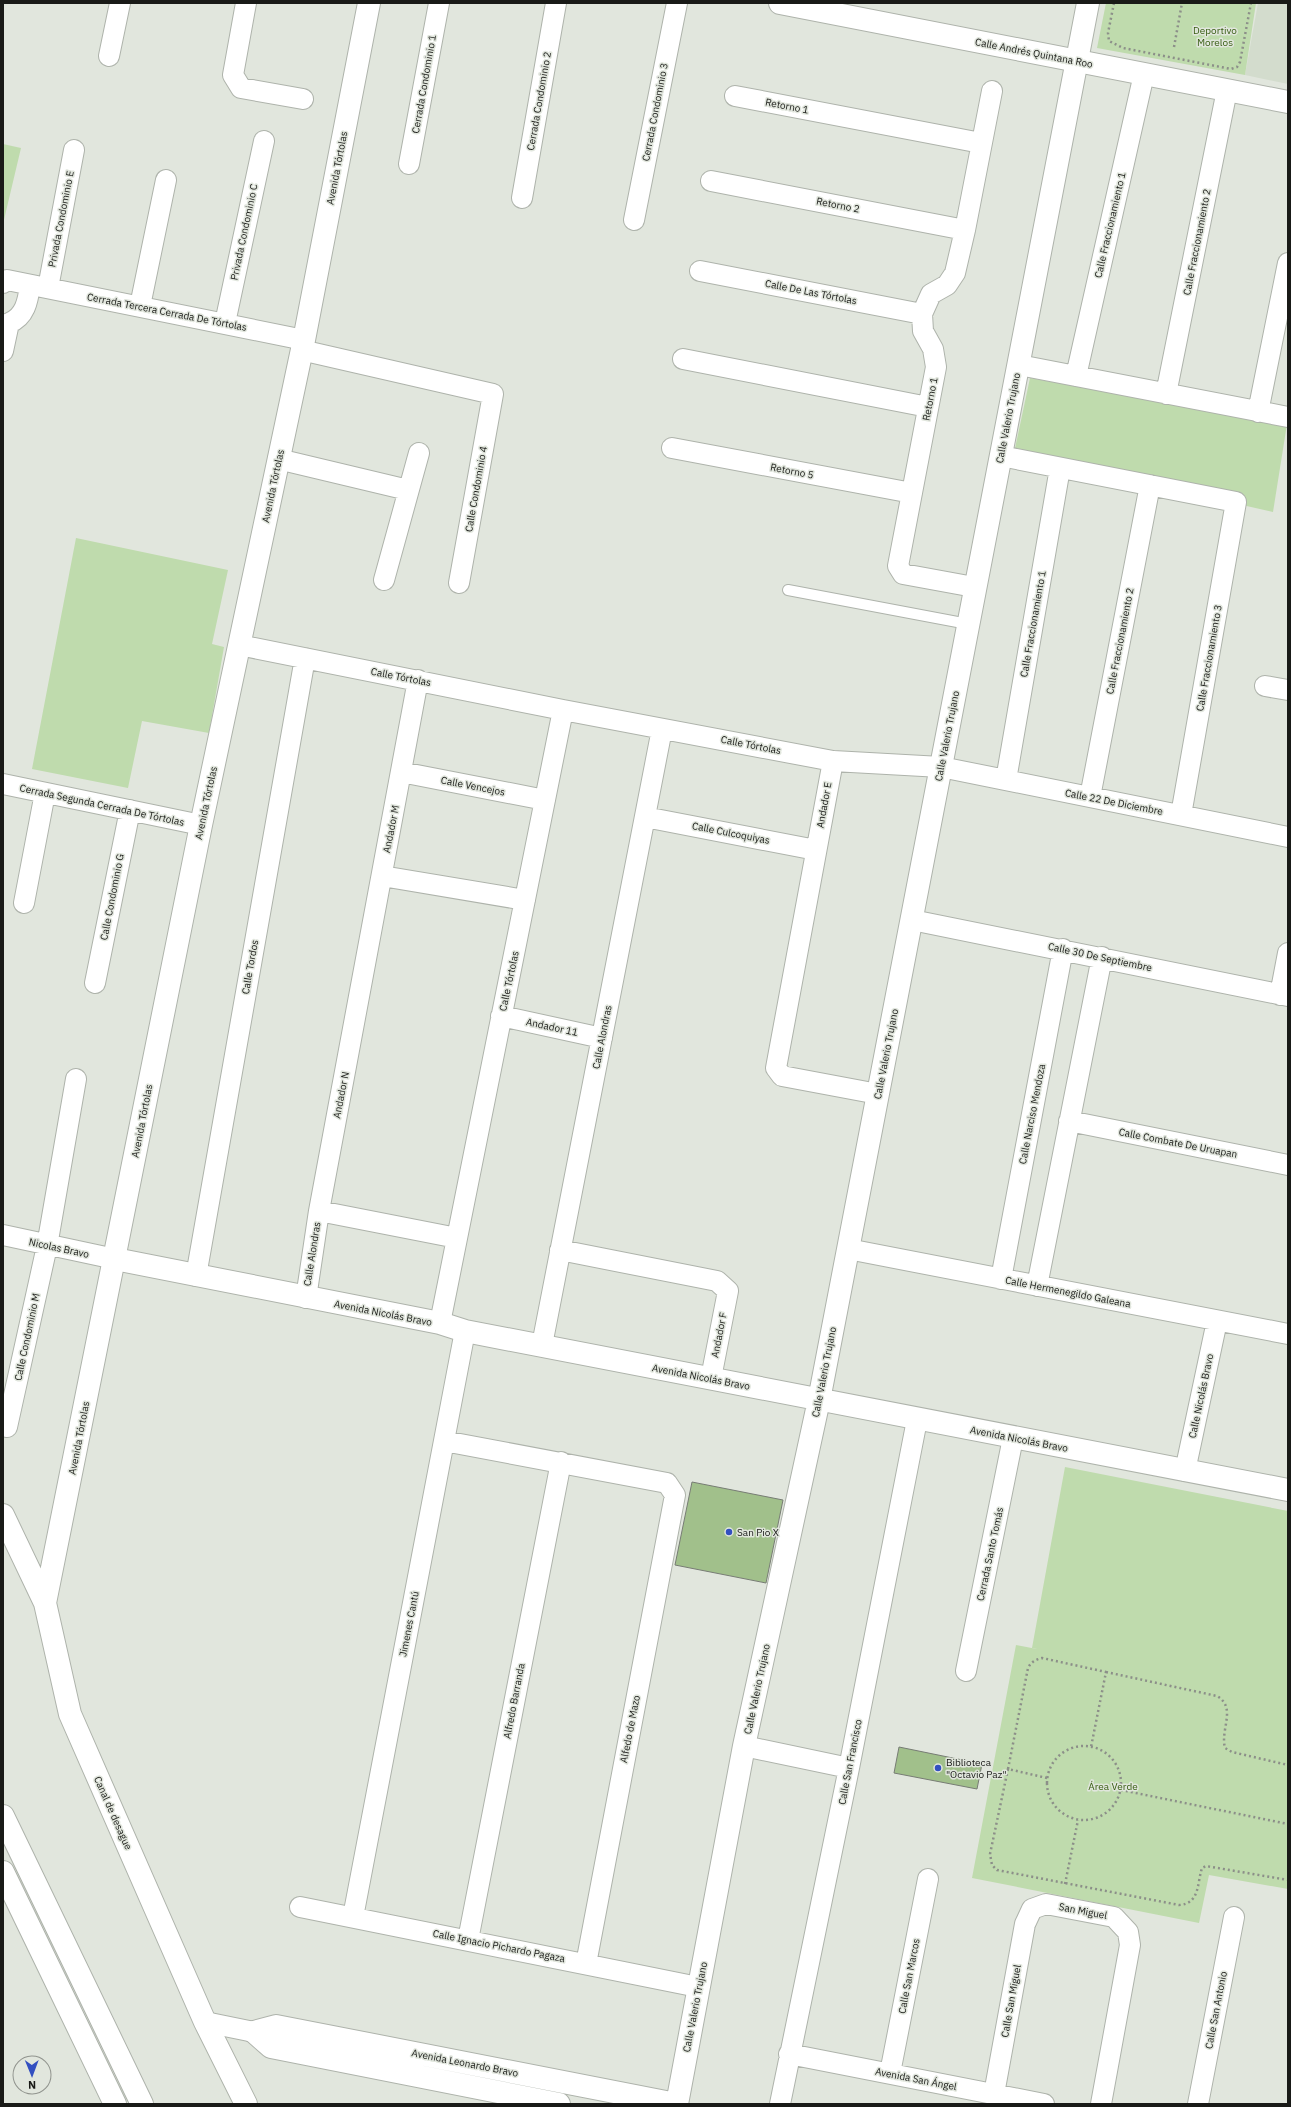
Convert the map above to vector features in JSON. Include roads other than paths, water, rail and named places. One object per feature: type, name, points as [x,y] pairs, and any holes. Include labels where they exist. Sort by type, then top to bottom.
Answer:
[{"type":"main road","name":"Avenida Tórtolas","points":[[45,1603],[201,825],[302,345],[369,3]]},
{"type":"main road","name":"Calle Andrés Quintana Roo","points":[[780,3],[1288,102]]},
{"type":"main road","name":"Calle Valerio Trujano","points":[[676,2104],[744,1746],[819,1400],[912,920],[974,587],[1001,456],[1088,3]]},
{"type":"main road","name":"Avenida Nicolás Bravo","points":[[115,1260],[917,1420],[1288,1490]]},
{"type":"main road","name":"Canal de desague","points":[[3,1515],[45,1603],[70,1714],[205,2022],[246,2104]]},
{"type":"main road","points":[[3,1816],[142,2104]]},
{"type":"main road","points":[[3,1872],[115,2104]]},
{"type":"main road","name":"Avenida Leonardo Bravo","points":[[254,2032],[276,2026],[676,2104]]},
{"type":"main road","name":"Avenida Leonardo Bravo","points":[[254,2032],[272,2047],[559,2104]]},
{"type":"street","points":[[109,56],[120,3]]},
{"type":"street","points":[[246,3],[233,75],[241,88],[303,100]]},
{"type":"street","name":"Cerrada Condominio 1","points":[[410,164],[438,3]]},
{"type":"street","name":"Cerrada Condominio 2","points":[[522,198],[556,3]]},
{"type":"street","name":"Cerrada Condominio 3","points":[[634,220],[677,3]]},
{"type":"street","name":"Calle Fraccionamiento 1","points":[[1076,376],[1144,74]]},
{"type":"street","name":"Calle Fraccionamiento 2","points":[[1166,394],[1227,90]]},
{"type":"street","points":[[922,314],[931,294],[947,285],[955,273],[965,230],[992,91]]},
{"type":"street","name":"Retorno 1","points":[[735,96],[981,143]]},
{"type":"street","name":"Privada Condominio C","points":[[225,323],[264,141]]},
{"type":"street","name":"Privada Condominio E","points":[[39,286],[74,150]]},
{"type":"street","points":[[140,306],[166,180]]},
{"type":"street","name":"Retorno 2","points":[[711,181],[965,230]]},
{"type":"street","points":[[1258,412],[1288,263]]},
{"type":"street","name":"Calle De Las Tórtolas","points":[[700,271],[922,314]]},
{"type":"street","name":"Cerrada Tercera Cerrada De Tórtolas","points":[[3,283],[7,280],[225,323],[302,345],[493,394]]},
{"type":"street","points":[[3,351],[6,320],[16,320],[22,315],[27,302],[39,286]]},
{"type":"street","name":"Retorno 1","points":[[922,314],[923,331],[933,349],[936,368],[898,566],[903,574],[974,587]]},
{"type":"street","points":[[683,359],[928,407]]},
{"type":"street","points":[[1018,365],[1288,417]]},
{"type":"street","name":"Calle Condominio 4","points":[[459,583],[493,394]]},
{"type":"street","name":"Retorno 5","points":[[672,448],[912,493]]},
{"type":"street","points":[[384,580],[419,453]]},
{"type":"street","points":[[1001,456],[1150,485]]},
{"type":"street","points":[[278,459],[408,490]]},
{"type":"street","name":"Calle Fraccionamiento 1","points":[[1006,780],[1060,468]]},
{"type":"street","name":"Calle Fraccionamiento 2","points":[[1090,797],[1150,485]]},
{"type":"street","name":"Calle Fraccionamiento 3","points":[[1150,485],[1236,502],[1181,815]]},
{"type":"street","name":"Calle Tórtolas","points":[[239,645],[563,710],[833,760],[941,767]]},
{"type":"street","name":"Calle Tordos","points":[[196,1276],[305,658]]},
{"type":"street","name":"Andador M","points":[[363,978],[418,680]]},
{"type":"street","points":[[1265,686],[1288,690]]},
{"type":"street","name":"Calle Tórtolas","points":[[502,1016],[563,710]]},
{"type":"street","name":"Calle Alondras","points":[[542,1345],[662,729]]},
{"type":"street","name":"Andador E","points":[[833,760],[776,1068],[782,1076],[878,1094]]},
{"type":"street","name":"Calle 22 De Diciembre","points":[[941,767],[1288,837]]},
{"type":"street","name":"Calle Vencejos","points":[[401,772],[545,800]]},
{"type":"street","name":"Cerrada Segunda Cerrada De Tórtolas","points":[[3,784],[201,825]]},
{"type":"street","points":[[24,903],[45,793]]},
{"type":"street","name":"Calle Condominio G","points":[[95,983],[130,810]]},
{"type":"street","name":"Calle Culcoquiyas","points":[[645,817],[816,850]]},
{"type":"street","points":[[382,876],[525,900]]},
{"type":"street","name":"Calle 30 De Septiembre","points":[[912,920],[1102,957],[1284,995]]},
{"type":"street","name":"Calle Narciso Mendoza","points":[[1001,1279],[1063,950]]},
{"type":"street","points":[[1284,995],[1288,953]]},
{"type":"street","points":[[1037,1286],[1102,957]]},
{"type":"street","name":"Andador N","points":[[319,1211],[363,978]]},
{"type":"street","points":[[440,1324],[502,1016]]},
{"type":"street","name":"Andador 11","points":[[502,1016],[602,1038]]},
{"type":"street","points":[[47,1246],[76,1079]]},
{"type":"street","name":"Calle Combate De Uruapan","points":[[1069,1121],[1288,1165]]},
{"type":"street","points":[[319,1211],[457,1238]]},
{"type":"street","name":"Calle Alondras","points":[[306,1298],[319,1211]]},
{"type":"street","name":"Nicolas Bravo","points":[[3,1235],[115,1260]]},
{"type":"street","name":"Calle Condominio M","points":[[7,1427],[47,1246]]},
{"type":"street","name":"Calle Hermenegildo Galeana","points":[[848,1249],[1288,1334]]},
{"type":"street","name":"Andador F","points":[[560,1250],[717,1281],[728,1291],[711,1378]]},
{"type":"street","name":"Calle Nicolás Bravo","points":[[1185,1471],[1217,1321]]},
{"type":"street","name":"Jimenes Cantú","points":[[353,1917],[465,1331]]},
{"type":"street","name":"Calle San Francisco","points":[[780,2104],[789,2054],[849,1768],[917,1420]]},
{"type":"street","name":"Cerrada Santo Tomás","points":[[966,1671],[1013,1438]]},
{"type":"street","points":[[444,1440],[561,1462]]},
{"type":"street","name":"Alfedo de Mazo","points":[[561,1462],[668,1484],[675,1495],[586,1964]]},
{"type":"street","name":"Alfredo Barranda","points":[[468,1940],[561,1462]]},
{"type":"street","points":[[744,1746],[849,1768]]},
{"type":"street","name":"Calle San Marcos","points":[[890,2073],[928,1879]]},
{"type":"street","name":"San Miguel","points":[[1032,1909],[1046,1904],[1114,1917],[1128,1932],[1130,1945],[1101,2104]]},
{"type":"street","name":"Calle Ignacio Pichardo Pagaza","points":[[300,1907],[698,1987]]},
{"type":"street","name":"Calle San Miguel","points":[[994,2094],[1025,1924],[1032,1909]]},
{"type":"street","name":"Calle San Antonio","points":[[1198,2104],[1234,1917]]},
{"type":"street","name":"Avenida Leonardo Bravo","points":[[205,2022],[254,2032]]},
{"type":"street","name":"Avenida San Ángel","points":[[789,2054],[1044,2104]]},
{"type":"lane","points":[[788,590],[968,624]]},
{"type":"place","name":"San Pio X","points":[[729,1532]]},
{"type":"place","name":"Biblioteca \"Octavio Paz\"","points":[[938,1768]]},
{"type":"park label","name":"Deportivo Morelos","points":[[1215,36]]},
{"type":"park label","name":"Área Verde","points":[[1113,1786]]}]
